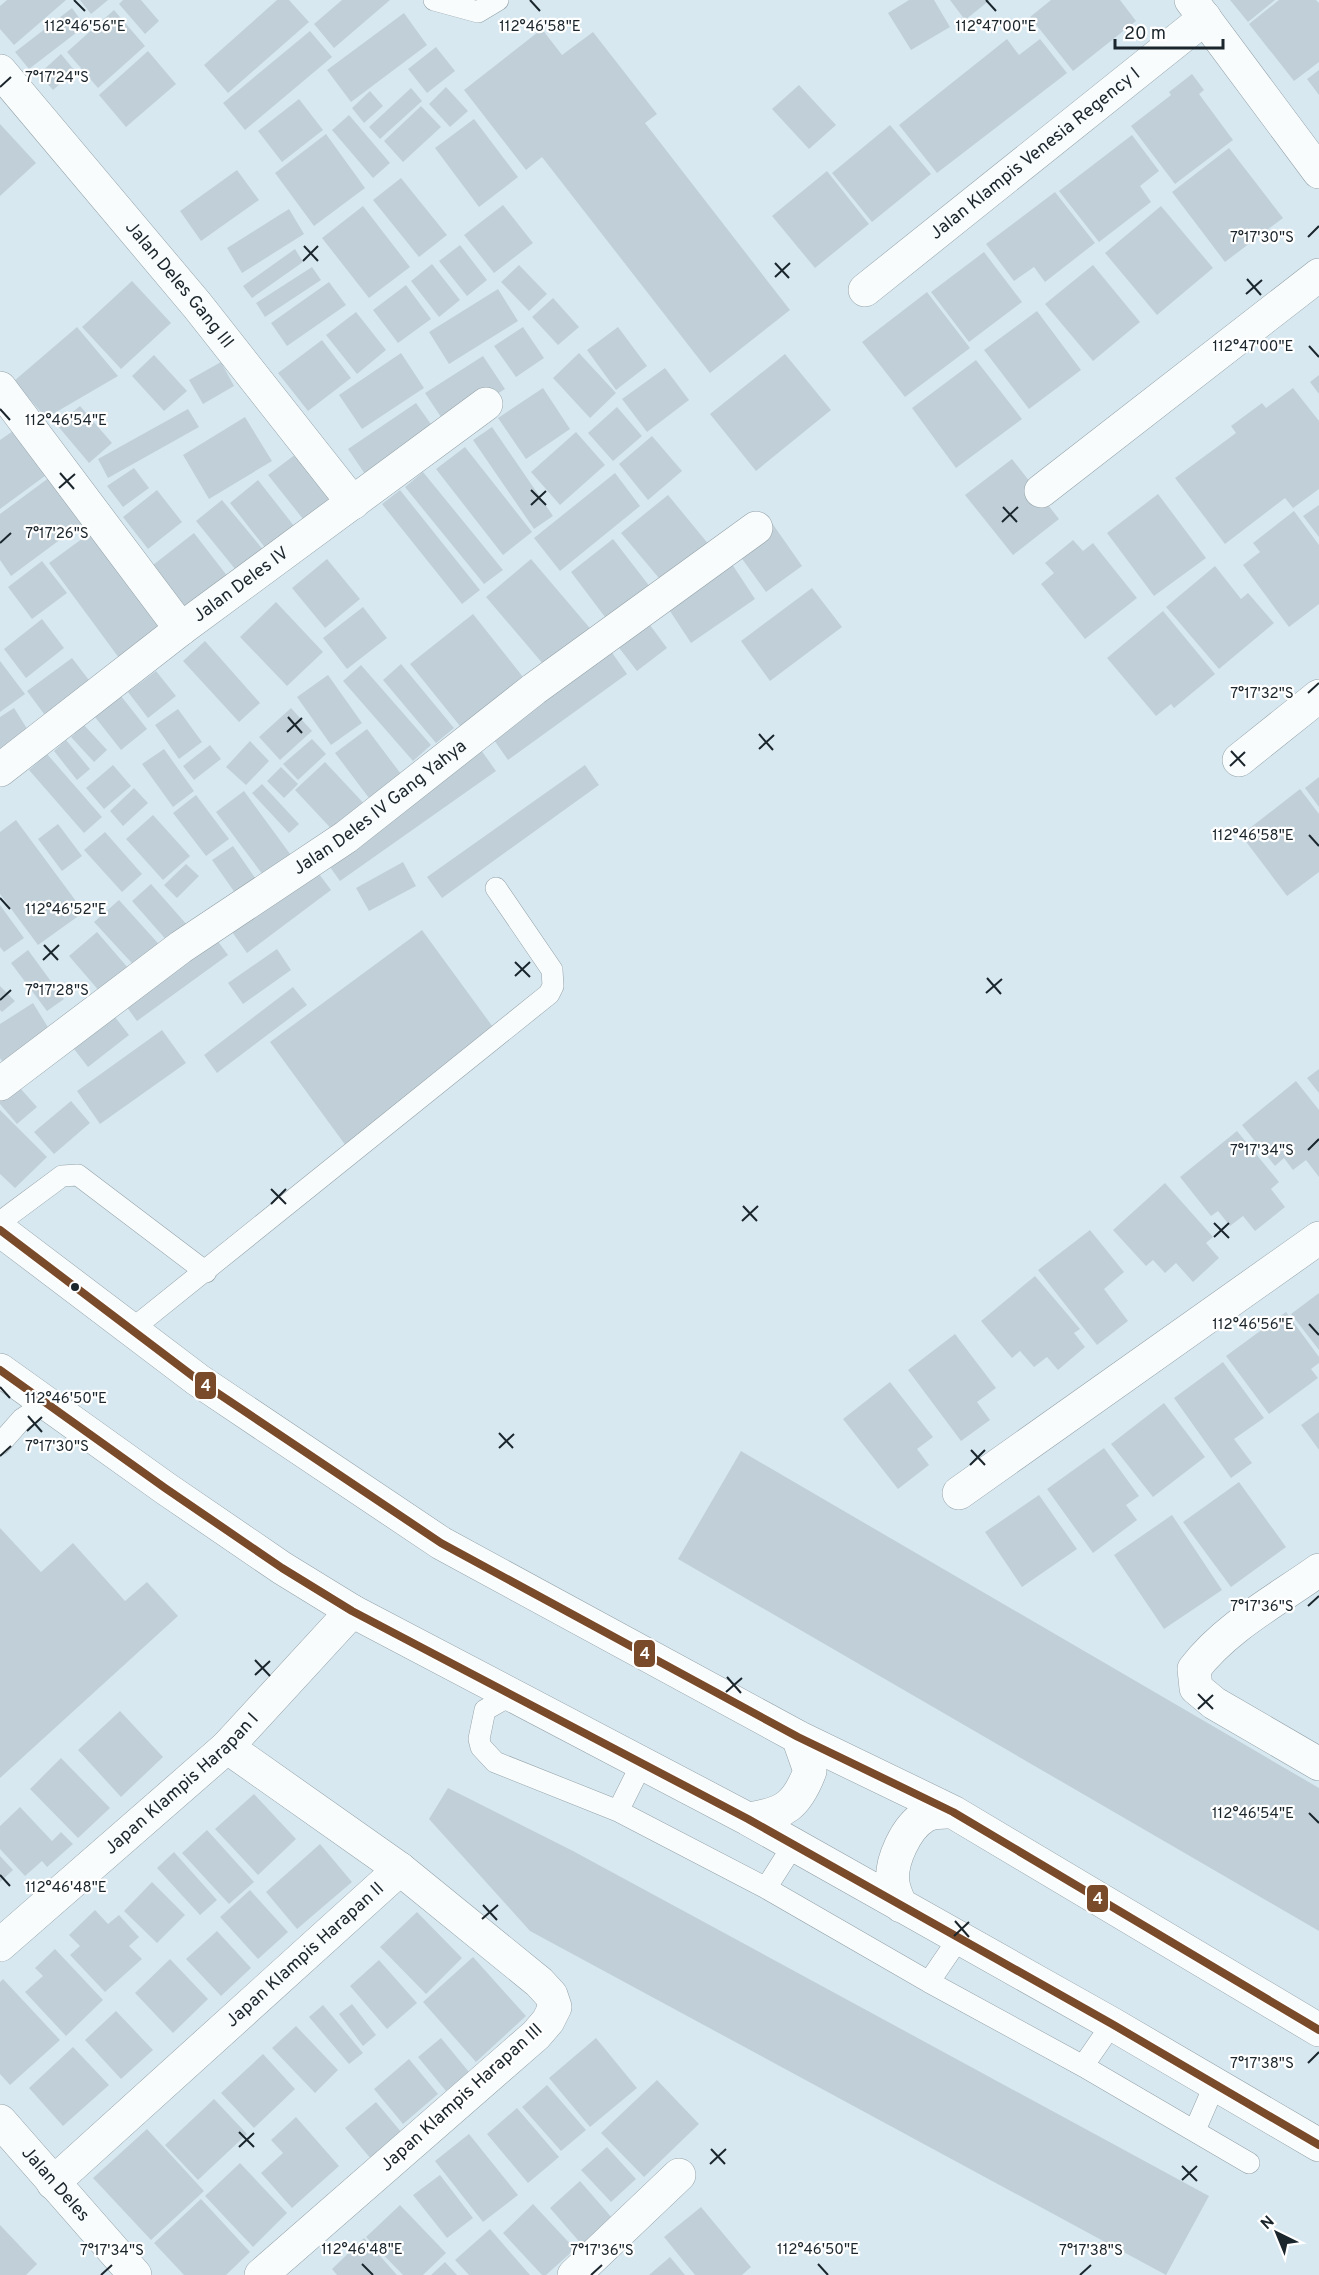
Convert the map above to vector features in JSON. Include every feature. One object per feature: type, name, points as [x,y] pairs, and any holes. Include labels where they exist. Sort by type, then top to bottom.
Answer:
[{"type":"street","points":[[1198,9],[1319,172]]},
{"type":"street","name":"Jalan Klampis Venesia Regency I","points":[[865,290],[1198,9]]},
{"type":"street","name":"Jalan Deles Gang III","points":[[0,71],[197,304],[353,502]]},
{"type":"street","points":[[1041,490],[1319,275]]},
{"type":"street","points":[[0,388],[181,629]]},
{"type":"street","name":"Jalan Deles IV","points":[[0,771],[181,629],[486,404]]},
{"type":"street","name":"Jalan Deles IV Gang Yahya","points":[[0,1084],[181,947],[346,837],[534,689],[756,528]]},
{"type":"street","points":[[1239,760],[1319,696]]},
{"type":"street","points":[[0,1230],[198,1380],[441,1543],[798,1737],[953,1812],[1319,2030]]},
{"type":"street","points":[[958,1493],[1319,1238]]},
{"type":"street","points":[[0,1370],[272,1562],[352,1611],[794,1844],[1113,2024],[1319,2145]]},
{"type":"street","points":[[1319,1570],[1225,1636],[1207,1651],[1194,1669],[1196,1688],[1214,1703],[1319,1764]]},
{"type":"street","name":"Japan Klampis Harapan I","points":[[0,1946],[227,1747],[352,1611]]},
{"type":"street","points":[[748,1819],[771,1816],[797,1799],[810,1771],[798,1737]]},
{"type":"street","name":"Japan Klampis Harapan II","points":[[53,2183],[400,1869],[227,1747]]},
{"type":"street","points":[[901,1906],[893,1884],[899,1851],[924,1817],[934,1813],[953,1812]]},
{"type":"street","name":"Japan Klampis Harapan III","points":[[261,2275],[536,2035],[548,2021],[555,2007],[551,1995],[539,1982],[400,1869]]},
{"type":"street","name":"Jalan Deles","points":[[0,2121],[135,2275]]},
{"type":"street","points":[[574,2275],[680,2175]]},
{"type":"lane","points":[[434,0],[478,12],[498,0]]},
{"type":"lane","points":[[131,1330],[549,994],[553,986],[552,970],[496,888]]},
{"type":"lane","points":[[0,1222],[62,1176],[78,1175],[206,1272]]},
{"type":"lane","points":[[0,1444],[22,1419],[46,1403]]},
{"type":"lane","points":[[511,1695],[485,1710],[479,1739],[486,1755],[495,1762],[618,1811],[766,1888],[929,1982],[1083,2066],[1249,2163]]},
{"type":"lane","points":[[618,1811],[642,1763]]},
{"type":"lane","points":[[766,1888],[794,1844]]},
{"type":"lane","points":[[929,1982],[959,1938]]},
{"type":"lane","points":[[1083,2066],[1113,2024]]},
{"type":"lane","points":[[1195,2130],[1215,2084]]},
{"type":"building","points":[[7,0],[66,0],[14,45],[0,29],[0,6]]},
{"type":"building","points":[[80,0],[108,0],[91,14]]},
{"type":"building","points":[[123,0],[141,0],[159,21],[145,34],[119,4]]},
{"type":"building","points":[[277,0],[289,0],[309,22],[228,93],[204,65]]},
{"type":"building","points":[[342,0],[390,0],[334,48],[314,24]]},
{"type":"building","points":[[909,0],[934,0],[950,27],[911,50],[888,13]]},
{"type":"building","points":[[950,0],[990,0],[965,20]]},
{"type":"building","points":[[1051,0],[1120,0],[1136,21],[1073,71],[1030,17]]},
{"type":"building","points":[[1230,0],[1275,0],[1248,22]]},
{"type":"building","points":[[1279,0],[1316,0],[1319,3],[1319,62],[1294,81],[1249,24]]},
{"type":"building","points":[[72,8],[85,26],[29,69],[15,52]]},
{"type":"building","points":[[114,10],[145,46],[98,88],[67,52]]},
{"type":"building","points":[[404,13],[427,45],[351,102],[327,70]]},
{"type":"building","points":[[542,29],[562,55],[593,32],[657,114],[645,123],[790,310],[710,373],[542,157],[526,170],[464,90]]},
{"type":"building","points":[[310,31],[332,57],[245,130],[223,103]]},
{"type":"building","points":[[1007,39],[1019,55],[1040,39],[1067,73],[937,173],[899,125]]},
{"type":"building","points":[[436,47],[455,71],[427,93],[408,69]]},
{"type":"building","points":[[148,51],[176,84],[126,127],[99,95]]},
{"type":"building","points":[[61,54],[75,71],[53,90],[39,74]]},
{"type":"building","points":[[1319,70],[1319,95],[1307,79]]},
{"type":"building","points":[[1192,74],[1204,90],[1199,94],[1233,140],[1175,184],[1131,126],[1171,95],[1169,92]]},
{"type":"building","points":[[799,85],[836,125],[809,149],[772,109]]},
{"type":"building","points":[[446,87],[468,111],[450,127],[429,104]]},
{"type":"building","points":[[411,88],[422,101],[380,139],[369,127]]},
{"type":"building","points":[[370,91],[383,106],[364,123],[352,108]]},
{"type":"building","points":[[299,99],[323,130],[282,162],[258,131]]},
{"type":"building","points":[[421,106],[441,127],[403,162],[384,141]]},
{"type":"building","points":[[349,115],[390,163],[373,178],[332,130]]},
{"type":"building","points":[[474,119],[518,177],[479,207],[435,148]]},
{"type":"building","points":[[0,124],[36,163],[0,196]]},
{"type":"building","points":[[890,125],[931,174],[872,222],[832,173]]},
{"type":"building","points":[[326,134],[365,188],[314,226],[275,173]]},
{"type":"building","points":[[1132,135],[1159,171],[1140,186],[1151,202],[1099,242],[1059,191]]},
{"type":"building","points":[[1229,148],[1283,218],[1225,262],[1172,192]]},
{"type":"building","points":[[237,170],[259,200],[201,241],[180,211]]},
{"type":"building","points":[[827,171],[869,224],[815,268],[772,216]]},
{"type":"building","points":[[401,178],[447,235],[419,257],[373,200]]},
{"type":"building","points":[[1055,192],[1095,243],[1045,282],[1034,267],[1014,281],[986,244]]},
{"type":"building","points":[[503,205],[533,243],[494,273],[464,235]]},
{"type":"building","points":[[363,206],[410,267],[369,298],[322,238]]},
{"type":"building","points":[[1161,206],[1213,268],[1157,315],[1105,253]]},
{"type":"building","points":[[289,209],[304,234],[242,273],[227,248]]},
{"type":"building","points":[[460,245],[487,280],[467,296],[439,261]]},
{"type":"building","points":[[295,249],[303,262],[252,298],[243,286]]},
{"type":"building","points":[[984,252],[1022,302],[969,342],[931,292]]},
{"type":"building","points":[[432,264],[460,300],[439,317],[411,281]]},
{"type":"building","points":[[519,265],[547,294],[529,311],[501,282]]},
{"type":"building","points":[[1093,265],[1140,322],[1093,361],[1045,304]]},
{"type":"building","points":[[312,267],[321,280],[265,317],[256,303]]},
{"type":"building","points":[[132,281],[171,323],[121,369],[82,327]]},
{"type":"building","points":[[329,282],[346,305],[287,346],[271,323]]},
{"type":"building","points":[[406,285],[431,319],[398,343],[373,310]]},
{"type":"building","points":[[498,289],[518,321],[449,364],[429,332]]},
{"type":"building","points":[[927,292],[970,348],[905,397],[862,342]]},
{"type":"building","points":[[553,298],[579,327],[558,345],[532,317]]},
{"type":"building","points":[[1037,311],[1081,370],[1029,409],[984,350]]},
{"type":"building","points":[[356,312],[386,350],[357,374],[326,335]]},
{"type":"building","points":[[77,327],[118,376],[46,418],[14,381]]},
{"type":"building","points":[[523,327],[544,358],[516,377],[494,346]]},
{"type":"building","points":[[618,327],[647,366],[616,390],[587,350]]},
{"type":"building","points":[[322,340],[351,378],[308,411],[278,373]]},
{"type":"building","points":[[401,353],[424,388],[362,429],[339,395]]},
{"type":"building","points":[[579,353],[616,393],[590,418],[553,378]]},
{"type":"building","points":[[785,354],[831,410],[756,471],[710,414]]},
{"type":"building","points":[[154,355],[187,391],[164,411],[132,376]]},
{"type":"building","points":[[483,356],[505,389],[447,426],[425,393]]},
{"type":"building","points":[[976,360],[1022,419],[956,468],[912,408]]},
{"type":"building","points":[[221,362],[234,386],[203,404],[189,380]]},
{"type":"building","points":[[665,368],[689,400],[647,432],[622,399]]},
{"type":"building","points":[[1319,375],[1319,394],[1310,382]]},
{"type":"building","points":[[543,388],[570,429],[526,459],[498,418]]},
{"type":"building","points":[[1293,388],[1319,421],[1319,489],[1293,508],[1285,498],[1225,544],[1175,478],[1236,433],[1231,426],[1262,403],[1266,408]]},
{"type":"building","points":[[416,403],[438,434],[369,480],[348,449]]},
{"type":"building","points":[[80,406],[112,443],[89,463],[57,425]]},
{"type":"building","points":[[617,407],[642,436],[613,461],[588,433]]},
{"type":"building","points":[[188,409],[199,427],[108,478],[98,459]]},
{"type":"building","points":[[245,417],[272,461],[209,499],[183,455]]},
{"type":"building","points":[[492,427],[553,516],[534,529],[473,440]]},
{"type":"building","points":[[16,429],[49,473],[0,509],[0,440]]},
{"type":"building","points":[[576,432],[605,465],[560,505],[531,472]]},
{"type":"building","points":[[652,436],[682,471],[648,500],[619,464]]},
{"type":"building","points":[[465,447],[532,532],[503,555],[436,469]]},
{"type":"building","points":[[300,451],[338,499],[307,524],[268,475]]},
{"type":"building","points":[[1012,459],[1059,519],[1013,555],[965,495]]},
{"type":"building","points":[[134,468],[149,488],[123,507],[107,486]]},
{"type":"building","points":[[423,472],[503,570],[484,584],[405,487]]},
{"type":"building","points":[[615,473],[640,506],[560,571],[534,538]]},
{"type":"building","points":[[54,474],[88,519],[11,576],[0,560],[0,514]]},
{"type":"building","points":[[258,480],[298,531],[270,554],[230,503]]},
{"type":"building","points":[[157,490],[182,522],[148,549],[123,517]]},
{"type":"building","points":[[400,490],[480,590],[462,604],[382,504]]},
{"type":"building","points":[[1158,494],[1206,558],[1154,596],[1107,533]]},
{"type":"building","points":[[668,495],[715,552],[669,590],[621,533]]},
{"type":"building","points":[[222,500],[270,558],[244,580],[196,521]]},
{"type":"building","points":[[1319,505],[1319,537],[1303,516]]},
{"type":"building","points":[[1294,511],[1319,545],[1319,604],[1289,627],[1243,565],[1260,552],[1253,543]]},
{"type":"building","points":[[772,523],[802,566],[766,592],[735,549]]},
{"type":"building","points":[[94,530],[166,630],[122,662],[49,563]]},
{"type":"building","points":[[194,533],[235,586],[193,618],[153,565]]},
{"type":"building","points":[[613,539],[654,592],[611,625],[571,572]]},
{"type":"building","points":[[1073,540],[1083,551],[1093,543],[1137,598],[1085,639],[1041,584],[1054,573],[1045,563]]},
{"type":"building","points":[[327,559],[360,599],[325,628],[292,588]]},
{"type":"building","points":[[531,559],[594,633],[549,671],[486,597]]},
{"type":"building","points":[[42,561],[67,593],[32,619],[8,587]]},
{"type":"building","points":[[730,561],[755,599],[691,643],[666,605]]},
{"type":"building","points":[[1215,566],[1241,599],[1248,593],[1274,623],[1219,669],[1166,607]]},
{"type":"building","points":[[812,588],[842,627],[770,681],[741,641]]},
{"type":"building","points":[[276,602],[323,652],[287,686],[240,637]]},
{"type":"building","points":[[363,607],[387,638],[347,669],[323,638]]},
{"type":"building","points":[[1163,611],[1215,674],[1174,708],[1171,704],[1156,716],[1107,658]]},
{"type":"building","points":[[473,614],[527,682],[464,731],[410,664]]},
{"type":"building","points":[[644,617],[667,648],[637,671],[613,640]]},
{"type":"building","points":[[42,619],[64,648],[26,678],[4,649]]},
{"type":"building","points":[[205,641],[260,703],[239,722],[183,661]]},
{"type":"building","points":[[606,644],[627,674],[508,760],[487,730]]},
{"type":"building","points":[[72,658],[95,688],[50,722],[27,691]]},
{"type":"building","points":[[0,661],[25,694],[0,712]]},
{"type":"building","points":[[401,664],[454,728],[436,743],[383,680]]},
{"type":"building","points":[[361,665],[431,745],[413,761],[343,681]]},
{"type":"building","points":[[156,671],[176,696],[148,718],[128,692]]},
{"type":"building","points":[[328,675],[362,723],[331,745],[297,697]]},
{"type":"building","points":[[121,696],[147,729],[121,750],[95,717]]},
{"type":"building","points":[[14,708],[33,738],[0,758],[0,717]]},
{"type":"building","points":[[291,708],[312,731],[280,760],[259,737]]},
{"type":"building","points":[[178,709],[202,742],[179,759],[155,725]]},
{"type":"building","points":[[84,725],[107,750],[94,762],[71,737]]},
{"type":"building","points":[[367,729],[404,778],[372,802],[335,753]]},
{"type":"building","points":[[312,739],[326,754],[298,780],[283,764]]},
{"type":"building","points":[[66,740],[90,769],[77,780],[54,751]]},
{"type":"building","points":[[250,741],[269,761],[246,785],[226,767]]},
{"type":"building","points":[[210,745],[221,759],[194,780],[183,766]]},
{"type":"building","points":[[164,749],[194,791],[173,807],[142,764]]},
{"type":"building","points":[[481,750],[496,771],[340,881],[325,860]]},
{"type":"building","points":[[47,754],[102,817],[84,833],[29,770]]},
{"type":"building","points":[[325,762],[370,810],[340,838],[295,790]]},
{"type":"building","points":[[113,765],[131,786],[104,809],[86,788]]},
{"type":"building","points":[[585,765],[599,785],[442,898],[427,877]]},
{"type":"building","points":[[281,767],[298,784],[284,798],[267,781]]},
{"type":"building","points":[[1319,777],[1319,807],[1305,788]]},
{"type":"building","points":[[262,784],[299,824],[289,833],[252,793]]},
{"type":"building","points":[[134,788],[148,803],[123,826],[110,811]]},
{"type":"building","points":[[1300,789],[1319,814],[1319,872],[1287,896],[1241,835]]},
{"type":"building","points":[[244,791],[296,862],[269,883],[216,812]]},
{"type":"building","points":[[196,795],[229,839],[206,856],[173,813]]},
{"type":"building","points":[[153,815],[190,856],[163,880],[126,839]]},
{"type":"building","points":[[16,820],[84,912],[38,945],[0,894],[0,832]]},
{"type":"building","points":[[58,824],[82,856],[62,871],[38,839]]},
{"type":"building","points":[[105,832],[142,874],[122,892],[84,850]]},
{"type":"building","points":[[233,846],[260,885],[240,900],[212,860]]},
{"type":"building","points":[[403,862],[416,886],[369,911],[356,888]]},
{"type":"building","points":[[186,864],[199,876],[177,898],[164,885]]},
{"type":"building","points":[[313,866],[331,890],[247,953],[230,929]]},
{"type":"building","points":[[151,884],[188,926],[169,943],[132,901]]},
{"type":"building","points":[[119,900],[165,951],[141,973],[94,922]]},
{"type":"building","points":[[0,905],[24,938],[4,952],[0,947]]},
{"type":"building","points":[[422,930],[498,1034],[346,1146],[270,1042]]},
{"type":"building","points":[[97,932],[135,976],[107,1000],[69,956]]},
{"type":"building","points":[[214,936],[228,955],[137,1021],[123,1002]]},
{"type":"building","points":[[277,949],[291,970],[243,1004],[228,983]]},
{"type":"building","points":[[28,950],[64,999],[47,1011],[11,963]]},
{"type":"building","points":[[0,986],[15,1001],[2,1012],[0,1010]]},
{"type":"building","points":[[293,987],[307,1005],[217,1073],[204,1055]]},
{"type":"building","points":[[33,1003],[54,1037],[6,1067],[0,1058],[0,1024]]},
{"type":"building","points":[[108,1008],[129,1035],[88,1067],[67,1040]]},
{"type":"building","points":[[162,1030],[186,1063],[100,1124],[77,1091]]},
{"type":"building","points":[[1319,1069],[1319,1093],[1307,1078]]},
{"type":"building","points":[[12,1079],[37,1107],[17,1124],[0,1104],[0,1090]]},
{"type":"building","points":[[1296,1081],[1319,1110],[1319,1177],[1306,1160],[1293,1170],[1284,1158],[1275,1166],[1242,1125]]},
{"type":"building","points":[[71,1101],[90,1123],[54,1154],[34,1132]]},
{"type":"building","points":[[0,1110],[47,1157],[15,1188],[0,1174]]},
{"type":"building","points":[[1237,1131],[1279,1182],[1271,1189],[1285,1207],[1255,1231],[1243,1216],[1230,1226],[1218,1211],[1211,1216],[1180,1177]]},
{"type":"building","points":[[1165,1183],[1213,1237],[1206,1243],[1219,1258],[1193,1282],[1176,1263],[1165,1273],[1153,1260],[1146,1266],[1113,1230]]},
{"type":"building","points":[[1090,1230],[1124,1272],[1104,1289],[1128,1321],[1097,1345],[1038,1270]]},
{"type":"building","points":[[1035,1276],[1080,1329],[1074,1333],[1085,1347],[1058,1370],[1047,1357],[1034,1367],[1020,1351],[1012,1358],[981,1321]]},
{"type":"building","points":[[1319,1293],[1319,1350],[1291,1314]]},
{"type":"building","points":[[1286,1312],[1319,1357],[1319,1363],[1311,1369],[1318,1378],[1269,1414],[1226,1356]]},
{"type":"building","points":[[955,1334],[996,1388],[977,1402],[990,1420],[961,1441],[908,1370]]},
{"type":"building","points":[[1223,1362],[1264,1418],[1234,1439],[1252,1463],[1231,1478],[1174,1398]]},
{"type":"building","points":[[890,1382],[933,1437],[917,1449],[929,1465],[898,1489],[843,1419]]},
{"type":"building","points":[[1164,1403],[1205,1457],[1153,1497],[1111,1444]]},
{"type":"building","points":[[1319,1412],[1319,1450],[1301,1425]]},
{"type":"building","points":[[1104,1448],[1139,1496],[1126,1505],[1137,1520],[1093,1553],[1047,1489]]},
{"type":"building","points":[[741,1451],[1319,1788],[1319,1931],[678,1559]]},
{"type":"building","points":[[1239,1482],[1286,1547],[1231,1587],[1183,1522]]},
{"type":"building","points":[[1039,1495],[1077,1549],[1022,1587],[985,1532]]},
{"type":"building","points":[[1172,1515],[1222,1590],[1164,1629],[1114,1555]]},
{"type":"building","points":[[0,1528],[41,1572],[73,1543],[125,1601],[147,1582],[178,1616],[0,1778]]},
{"type":"building","points":[[120,1711],[163,1757],[121,1797],[78,1750]]},
{"type":"building","points":[[61,1758],[110,1808],[78,1838],[30,1789]]},
{"type":"building","points":[[448,1788],[573,1851],[1209,2196],[1166,2275],[530,1931],[429,1819]]},
{"type":"building","points":[[254,1794],[296,1839],[258,1875],[215,1829]]},
{"type":"building","points":[[20,1807],[52,1841],[61,1832],[73,1844],[47,1867],[42,1861],[25,1876],[0,1849],[0,1826]]},
{"type":"building","points":[[207,1830],[254,1882],[229,1904],[182,1853]]},
{"type":"building","points":[[320,1844],[352,1882],[297,1929],[266,1892]]},
{"type":"building","points":[[174,1852],[217,1900],[200,1915],[157,1868]]},
{"type":"building","points":[[0,1856],[13,1870],[0,1882]]},
{"type":"building","points":[[152,1882],[185,1915],[157,1943],[124,1911]]},
{"type":"building","points":[[250,1890],[288,1932],[258,1959],[220,1917]]},
{"type":"building","points":[[95,1910],[108,1924],[119,1915],[139,1937],[129,1946],[142,1959],[105,1992],[70,1955],[80,1946],[69,1935]]},
{"type":"building","points":[[417,1912],[462,1958],[426,1994],[380,1947]]},
{"type":"building","points":[[217,1931],[251,1968],[221,1996],[186,1959]]},
{"type":"building","points":[[55,1949],[103,2000],[66,2036],[25,1992],[43,1976],[35,1968]]},
{"type":"building","points":[[473,1957],[526,2016],[476,2062],[423,2002]]},
{"type":"building","points":[[170,1959],[208,1999],[173,2033],[135,1993]]},
{"type":"building","points":[[379,1960],[417,2003],[387,2029],[350,1986]]},
{"type":"building","points":[[3,1979],[60,2040],[10,2085],[0,2074],[0,1982]]},
{"type":"building","points":[[352,2004],[376,2035],[363,2046],[339,2014]]},
{"type":"building","points":[[323,2005],[363,2053],[349,2064],[309,2017]]},
{"type":"building","points":[[116,2011],[153,2050],[121,2079],[85,2040]]},
{"type":"building","points":[[296,2026],[338,2070],[315,2093],[272,2048]]},
{"type":"building","points":[[441,2038],[469,2072],[446,2091],[418,2057]]},
{"type":"building","points":[[596,2038],[637,2088],[590,2127],[549,2078]]},
{"type":"building","points":[[73,2047],[109,2085],[63,2126],[29,2088]]},
{"type":"building","points":[[263,2054],[295,2089],[254,2128],[221,2093]]},
{"type":"building","points":[[409,2059],[438,2094],[403,2124],[374,2089]]},
{"type":"building","points":[[657,2080],[699,2124],[644,2177],[601,2133]]},
{"type":"building","points":[[547,2085],[586,2130],[561,2151],[522,2107]]},
{"type":"building","points":[[214,2099],[247,2134],[198,2180],[165,2145]]},
{"type":"building","points":[[376,2102],[402,2133],[371,2159],[345,2128]]},
{"type":"building","points":[[517,2108],[559,2157],[528,2183],[487,2134]]},
{"type":"building","points":[[296,2117],[339,2166],[292,2208],[261,2173],[283,2153],[271,2140]]},
{"type":"building","points":[[147,2129],[204,2191],[151,2240],[93,2178]]},
{"type":"building","points":[[469,2134],[518,2195],[483,2222],[435,2161]]},
{"type":"building","points":[[607,2147],[636,2179],[611,2202],[581,2170]]},
{"type":"building","points":[[240,2163],[287,2213],[253,2247],[205,2196]]},
{"type":"building","points":[[440,2175],[473,2218],[447,2238],[413,2195]]},
{"type":"building","points":[[580,2181],[613,2219],[583,2246],[550,2208]]},
{"type":"building","points":[[201,2199],[250,2252],[226,2275],[184,2275],[154,2243]]},
{"type":"building","points":[[533,2204],[575,2249],[546,2275],[542,2275],[503,2233]]},
{"type":"building","points":[[400,2205],[446,2253],[423,2275],[403,2275],[366,2237]]},
{"type":"building","points":[[701,2207],[751,2267],[742,2275],[695,2275],[664,2237]]},
{"type":"building","points":[[0,2225],[37,2264],[26,2275],[0,2275]]},
{"type":"building","points":[[490,2229],[530,2275],[469,2275],[455,2260]]},
{"type":"building","points":[[364,2238],[397,2275],[337,2275],[332,2269]]},
{"type":"building","points":[[670,2257],[685,2275],[649,2275]]},
{"type":"building","points":[[445,2262],[457,2275],[431,2275]]},
{"type":"transit line","name":"4","points":[[0,1230],[198,1380],[441,1543],[798,1737],[953,1812],[1319,2030]]},
{"type":"transit line","name":"4","points":[[0,1370],[165,1488],[282,1568],[352,1611],[748,1819],[1112,2024],[1319,2145]]}]
